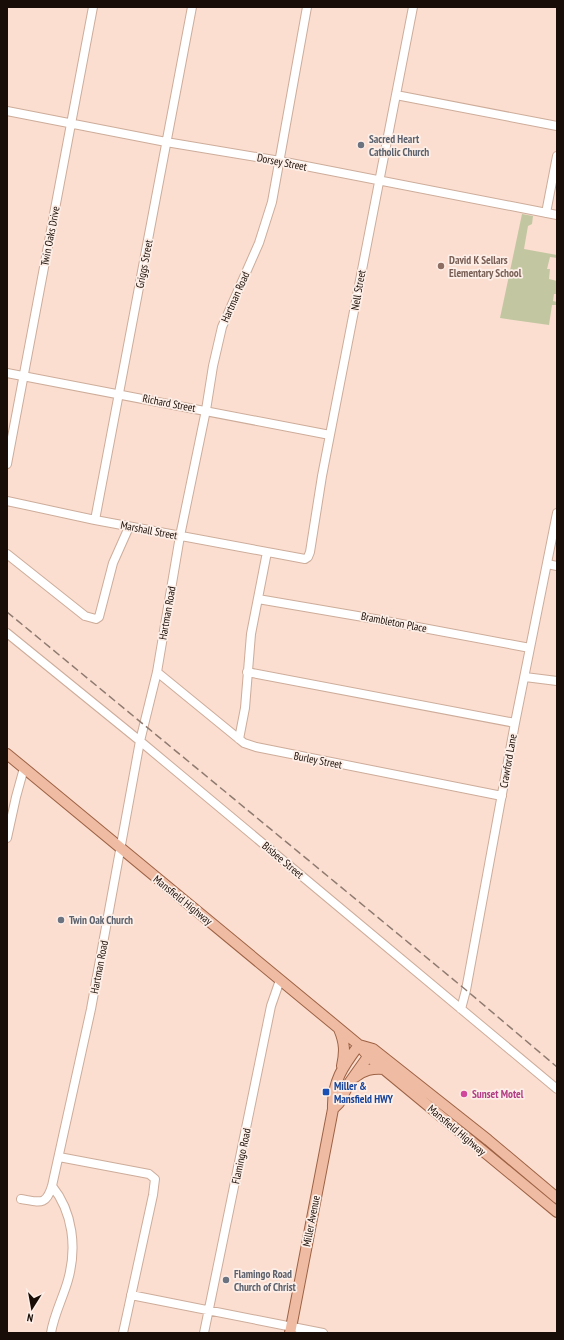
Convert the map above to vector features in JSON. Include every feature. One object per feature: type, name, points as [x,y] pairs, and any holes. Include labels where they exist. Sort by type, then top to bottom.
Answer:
[{"type":"main road","name":"Mansfield Highway","points":[[7,754],[120,849],[360,1045],[488,1140],[557,1198]]},
{"type":"main road","points":[[338,1027],[343,1038],[344,1048],[341,1072]]},
{"type":"main road","name":"Miller Avenue","points":[[290,1330],[333,1109],[333,1096],[341,1072],[360,1045]]},
{"type":"main road","name":"Mansfield Highway","points":[[370,1053],[384,1070],[557,1212]]},
{"type":"main road","name":"Miller Avenue","points":[[333,1109],[342,1098],[350,1082],[370,1053]]},
{"type":"main road","points":[[350,1082],[361,1072],[369,1069],[384,1070]]},
{"type":"main road","points":[[480,1149],[488,1140]]},
{"type":"street","name":"Twin Oaks Drive","points":[[7,464],[93,7]]},
{"type":"street","name":"Griggs Street","points":[[95,520],[192,7]]},
{"type":"street","name":"Hartman Road","points":[[21,1200],[38,1202],[43,1201],[49,1196],[59,1157],[91,1009],[140,741],[157,672],[180,536],[206,410],[213,366],[222,327],[243,281],[264,228],[272,202],[307,7]]},
{"type":"street","name":"Nell Street","points":[[292,556],[305,558],[308,557],[310,552],[321,484],[378,181],[413,7]]},
{"type":"street","points":[[396,96],[557,126]]},
{"type":"street","name":"Dorsey Street","points":[[7,111],[166,142],[280,161],[557,215]]},
{"type":"street","points":[[546,213],[557,156]]},
{"type":"street","name":"Richard Street","points":[[7,373],[330,435]]},
{"type":"street","name":"Marshall Street","points":[[7,501],[129,527],[292,556]]},
{"type":"street","name":"Crawford Lane","points":[[461,1009],[466,990],[515,723],[557,513]]},
{"type":"street","points":[[7,554],[84,616],[96,619],[100,617],[113,564],[129,527]]},
{"type":"street","points":[[239,739],[244,708],[251,634],[267,552]]},
{"type":"street","points":[[546,564],[557,566]]},
{"type":"street","name":"Brambleton Place","points":[[258,599],[375,618],[530,648]]},
{"type":"street","name":"Bisbee Street","points":[[7,633],[140,741],[557,1088]]},
{"type":"street","name":"Burley Street","points":[[157,672],[244,743],[256,747],[502,796]]},
{"type":"street","points":[[247,672],[515,723]]},
{"type":"street","points":[[525,677],[557,682]]},
{"type":"street","points":[[7,838],[24,768]]},
{"type":"street","name":"Flamingo Road","points":[[204,1333],[271,1006],[280,980]]},
{"type":"street","points":[[59,1157],[149,1174],[155,1179],[123,1333]]},
{"type":"street","points":[[52,1186],[61,1198],[68,1216],[73,1245],[68,1280],[55,1316],[52,1333]]},
{"type":"street","points":[[131,1295],[290,1330],[323,1333]]},
{"type":"green space","points":[[522,214],[533,216],[532,224],[528,226],[524,249],[557,255],[557,258],[550,257],[547,269],[550,269],[549,279],[557,281],[557,294],[554,294],[553,301],[557,302],[557,305],[552,305],[549,325],[500,318]]},
{"type":"railway","points":[[7,612],[466,990],[557,1067]]},
{"type":"place","name":"Sacred Heart Catholic Church","points":[[361,145]]},
{"type":"place","name":"David K Sellars Elementary School","points":[[441,266]]},
{"type":"place","name":"Twin Oak Church","points":[[61,920]]},
{"type":"place","name":"Miller & Mansfield HWY","points":[[326,1092]]},
{"type":"place","name":"Sunset Motel","points":[[464,1094]]},
{"type":"place","name":"Flamingo Road Church of Christ","points":[[226,1280]]}]
